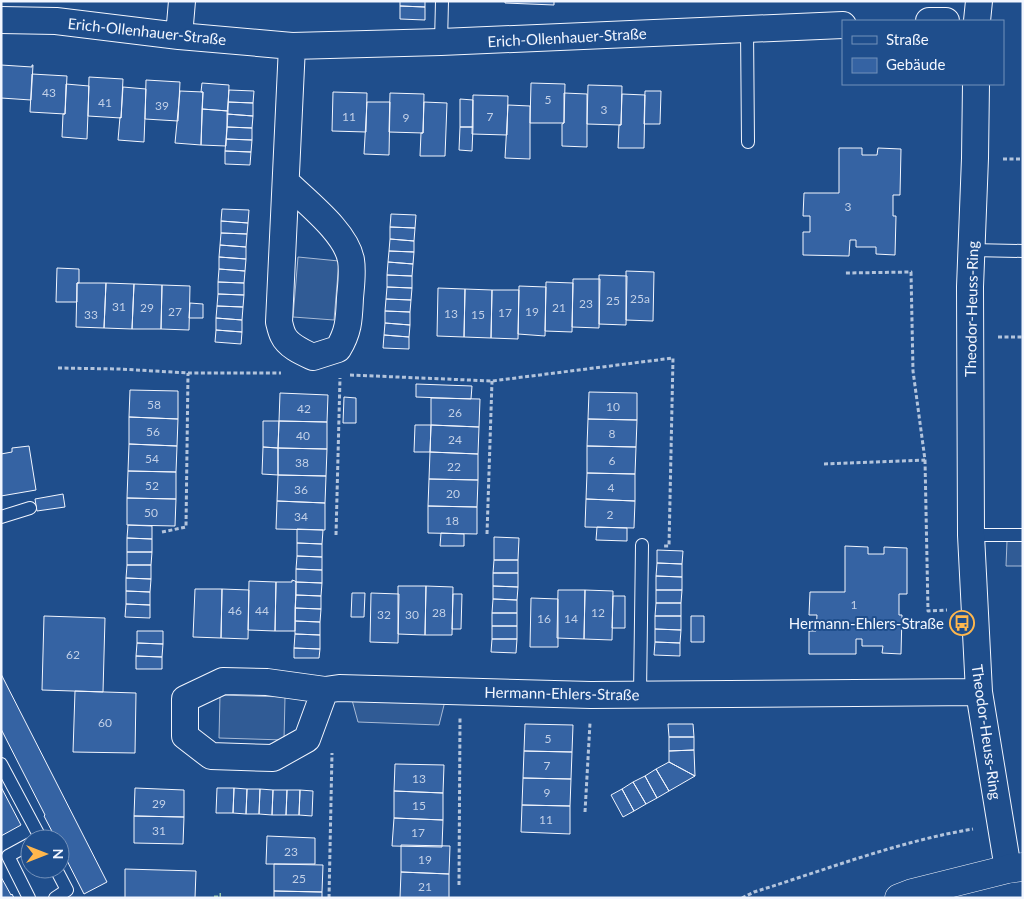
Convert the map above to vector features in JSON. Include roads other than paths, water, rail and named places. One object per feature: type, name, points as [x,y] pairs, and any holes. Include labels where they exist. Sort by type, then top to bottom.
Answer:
[{"type":"main road","points":[[899,898],[912,893],[1015,868]]},
{"type":"street","points":[[179,36],[182,1]]},
{"type":"street","points":[[977,20],[979,1]]},
{"type":"street","name":"Erich-Ollenhauer-Straße","points":[[1,20],[56,21],[179,36],[292,46],[441,42],[842,25]]},
{"type":"street","points":[[286,182],[337,230],[346,245],[351,260],[348,327],[339,362],[313,357],[291,344],[283,336],[279,322],[292,46]]},
{"type":"street","name":"Theodor-Heuss-Ring","points":[[976,85],[970,287],[971,535],[978,692],[1000,824],[1015,868]]},
{"type":"street","name":"Hermann-Ehlers-Straße","points":[[325,690],[307,739],[273,758],[211,756],[186,736],[186,699],[223,681],[267,682],[325,690],[339,688],[591,695],[978,692]]},
{"type":"lane","points":[[441,42],[442,1]]},
{"type":"lane","points":[[747,29],[748,142]]},
{"type":"lane","points":[[971,250],[1023,251]]},
{"type":"lane","points":[[1,516],[30,508]]},
{"type":"lane","points":[[971,535],[1023,535]]},
{"type":"lane","points":[[640,694],[642,545]]},
{"type":"lane","points":[[1,764],[35,829]]},
{"type":"lane","points":[[20,849],[8,856],[29,898]]},
{"type":"lane","points":[[55,898],[67,890],[61,879]]},
{"type":"place","name":"Hermann-Ehlers-Straße","points":[[962,623]]}]
